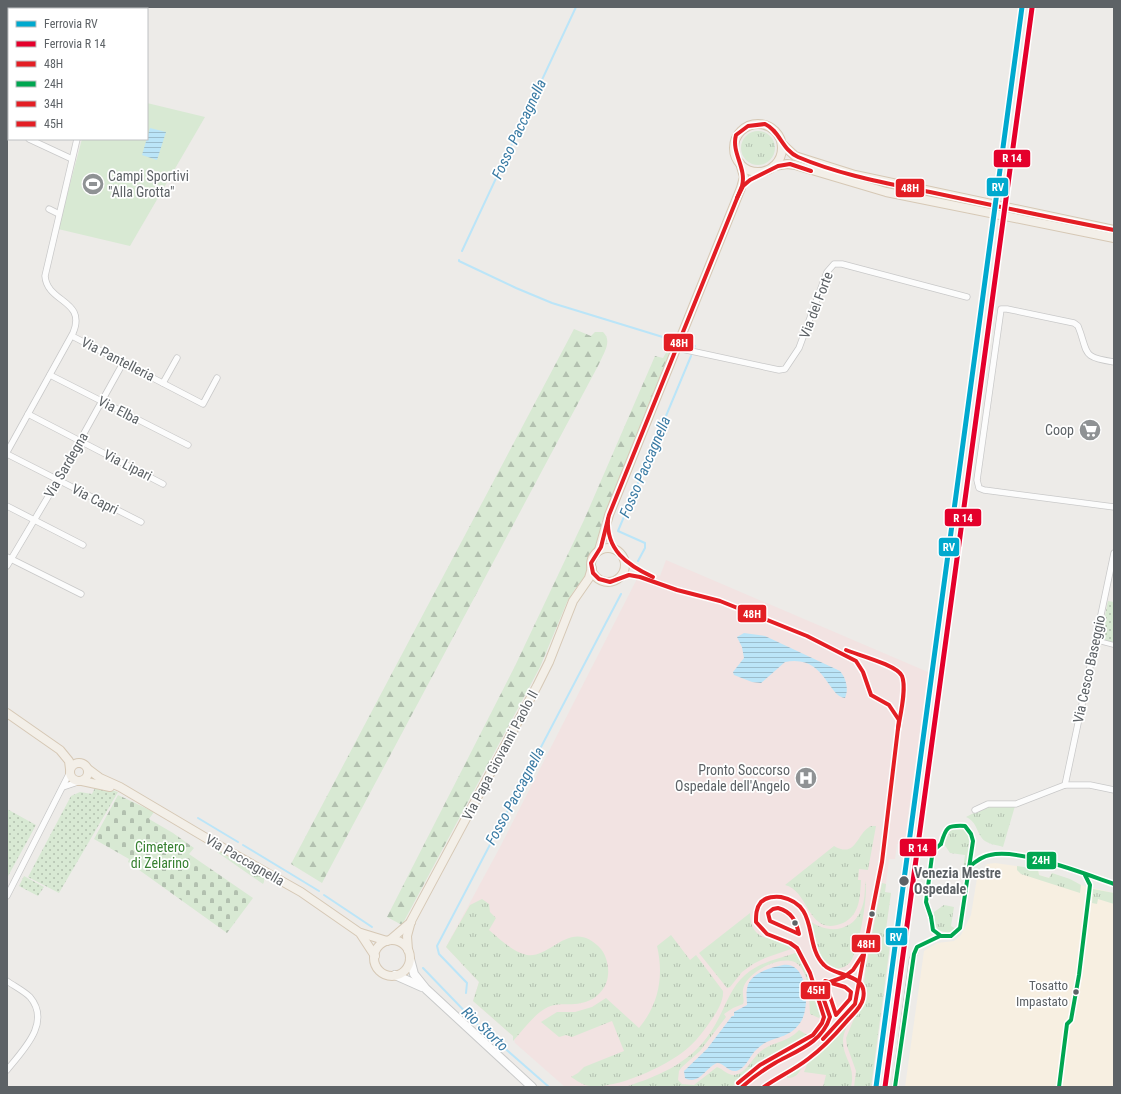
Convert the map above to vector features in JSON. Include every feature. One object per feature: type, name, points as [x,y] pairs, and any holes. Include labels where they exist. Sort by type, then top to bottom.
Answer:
[{"type":"main road","points":[[600,550],[607,521],[741,188],[744,177],[735,153],[735,143],[738,134],[747,127],[758,124],[768,126],[776,132],[782,144],[790,153],[854,175],[1114,230]]},
{"type":"main road","points":[[774,166],[781,156],[782,144]]},
{"type":"main road","points":[[740,163],[750,170],[760,172]]},
{"type":"main road","points":[[741,188],[748,180],[760,172],[774,166],[787,164],[799,166],[851,183],[904,196],[1114,238]]},
{"type":"main road","points":[[583,587],[590,582],[616,580],[624,571],[624,558],[609,540],[607,521]]},
{"type":"main road","points":[[602,581],[595,575],[592,568],[593,557],[600,550],[606,548],[615,549]]},
{"type":"main road","name":"Via Papa Giovanni Paolo II","points":[[408,950],[407,936],[411,921],[537,686],[552,656],[573,601],[589,578],[592,568]]},
{"type":"main road","points":[[7,713],[81,763],[88,769],[88,776],[80,781],[73,779],[69,761],[60,750]]},
{"type":"main road","points":[[70,771],[74,764],[81,763]]},
{"type":"main road","name":"Via Paccagnella","points":[[88,769],[100,778],[128,792],[301,892],[360,933],[389,941]]},
{"type":"main road","name":"Via Paccagnella","points":[[80,781],[128,792]]},
{"type":"main road","name":"Via Papa Giovanni Paolo II","points":[[389,941],[411,921]]},
{"type":"main road","name":"Via Paccagnella","points":[[360,933],[374,956]]},
{"type":"main road","points":[[426,989],[380,971],[375,964],[374,956],[378,947],[389,941],[401,942],[408,950],[414,974],[426,989],[532,1087]]},
{"type":"main road","points":[[396,976],[407,968],[410,959]]},
{"type":"street","points":[[30,140],[72,159]]},
{"type":"street","points":[[7,453],[72,336],[76,323],[75,312],[49,289],[45,280],[45,270],[77,140]]},
{"type":"street","points":[[49,209],[59,214]]},
{"type":"street","name":"Via del Forte","points":[[677,348],[779,370],[785,369],[799,348],[827,272],[834,264],[842,264],[967,297]]},
{"type":"street","points":[[1114,362],[1097,359],[1090,356],[1083,344],[1078,326],[1074,323],[1001,309],[977,480],[979,488],[1114,507]]},
{"type":"street","name":"Via Pantelleria","points":[[72,336],[203,404],[217,378]]},
{"type":"street","name":"Via Pantelleria","points":[[163,383],[177,358]]},
{"type":"street","name":"Via Sardegna","points":[[7,566],[9,558],[58,480],[123,363]]},
{"type":"street","name":"Via Elba","points":[[50,375],[188,445]]},
{"type":"street","name":"Via Lipari","points":[[28,414],[163,484]]},
{"type":"street","name":"Via Capri","points":[[7,453],[140,522]]},
{"type":"street","points":[[7,506],[83,545]]},
{"type":"street","name":"Via Cesco Baseggio","points":[[1064,785],[1095,647],[1095,640],[1114,553]]},
{"type":"street","points":[[9,558],[81,594]]},
{"type":"street","points":[[1095,640],[1114,645]]},
{"type":"street","points":[[7,896],[63,788],[70,771]]},
{"type":"street","points":[[63,788],[80,781]]},
{"type":"street","points":[[975,810],[988,804],[1016,804],[1064,785],[1090,785],[1114,790]]},
{"type":"street","points":[[895,1087],[912,960],[918,947]]},
{"type":"street","points":[[7,981],[30,997],[37,1010],[38,1019],[32,1039],[7,1070]]},
{"type":"shaded area","points":[[666,560],[928,672],[904,845],[897,844],[895,859],[889,859],[885,892],[891,893],[886,929],[892,930],[871,1087],[565,1087],[515,1043],[513,1036],[473,1001],[479,982],[446,947],[500,847],[642,569],[660,576]]},
{"type":"shaded area","points":[[995,863],[1038,869],[1039,875],[1049,878],[1052,873],[1084,886],[1114,893],[1114,1087],[905,1087],[924,951],[937,943],[954,941],[961,935],[971,915],[977,878],[981,879],[984,868],[987,864]]},
{"type":"green space","points":[[148,103],[205,117],[130,246],[58,229],[82,140],[148,140]]},
{"type":"green space","points":[[761,131],[770,136],[774,141],[774,155],[770,160],[765,164],[755,165],[751,164],[742,155],[741,145],[742,141],[751,132]]},
{"type":"green space","points":[[574,329],[591,336],[595,332],[603,332],[607,339],[605,352],[322,883],[291,864]]},
{"type":"green space","points":[[668,349],[670,351],[601,523],[601,534],[597,548],[590,557],[589,568],[585,577],[567,602],[540,667],[402,925],[387,917],[515,666],[584,520],[655,356],[663,358]]},
{"type":"green space","points":[[1108,601],[1114,602],[1114,643],[1100,640]]},
{"type":"green space","points":[[96,786],[118,792],[59,893],[28,877],[71,796],[80,792],[92,794]]},
{"type":"green space","name":"Cimetero di Zelarino","points":[[118,795],[154,812],[149,819],[173,833],[194,848],[189,854],[253,898],[227,933],[128,862],[129,859],[94,839]]},
{"type":"green space","points":[[987,806],[1015,806],[1003,847],[985,841],[973,822],[966,817]]},
{"type":"green space","points":[[7,809],[36,825],[7,878]]},
{"type":"green space","points":[[871,826],[876,826],[868,870],[859,869],[858,880],[861,880],[861,886],[856,910],[849,920],[843,923],[831,926],[822,924],[815,919],[800,896],[793,889],[785,885],[834,846],[842,849],[852,847],[856,844],[866,829]]},
{"type":"green space","points":[[956,827],[966,830],[970,838],[966,871],[963,870],[965,855],[950,853],[944,844],[947,832]]},
{"type":"green space","points":[[219,850],[264,876],[263,884],[217,852]]},
{"type":"green space","points":[[1017,866],[1038,869],[1039,875],[1049,878],[1052,873],[1070,879],[1081,885],[1080,893],[1021,874],[1017,870]]},
{"type":"green space","points":[[24,876],[44,887],[38,896],[19,886]]},
{"type":"green space","points":[[865,881],[866,897],[855,953],[850,963],[846,966],[834,969],[830,968],[823,963],[817,954],[809,920],[815,925],[830,929],[845,927],[851,923],[857,918],[862,907]]},
{"type":"green space","points":[[882,883],[886,884],[885,892],[891,893],[886,929],[892,930],[871,1087],[854,1087],[856,1071],[847,1046],[846,1038],[862,999],[866,966]]},
{"type":"green space","points":[[1093,889],[1114,893],[1114,904],[1098,899],[1097,904],[1092,903]]},
{"type":"green space","points":[[482,899],[489,904],[490,912],[496,918],[489,930],[506,945],[516,951],[527,955],[536,955],[571,937],[580,937],[590,940],[601,949],[607,961],[608,975],[603,989],[599,994],[586,1002],[548,1007],[534,1018],[513,1041],[513,1036],[473,1001],[479,982],[446,947],[470,905]]},
{"type":"green space","points":[[944,905],[954,907],[951,926],[956,929],[948,933],[938,930],[934,922],[934,912]]},
{"type":"green space","points":[[750,913],[755,931],[760,935],[766,938],[781,941],[794,948],[765,958],[753,964],[742,972],[730,987],[727,988],[699,953]]},
{"type":"green space","points":[[671,935],[690,960],[696,955],[723,991],[720,1006],[709,1023],[695,1041],[680,1054],[668,1062],[639,1076],[609,1085],[596,1086],[585,1085],[571,1077],[584,1067],[624,1051],[612,1021],[572,1037],[566,1035],[559,1037],[541,1022],[557,1012],[575,1012],[592,1007],[606,998],[639,1028],[651,1009],[658,989],[660,968],[657,946]]},
{"type":"green space","points":[[798,952],[810,973],[813,982],[814,998],[821,1014],[819,1018],[810,1014],[808,985],[805,974],[797,963],[780,961],[771,964],[762,968],[748,980],[743,989],[743,1004],[724,1014],[726,1017],[700,1051],[679,1071],[678,1080],[682,1084],[694,1085],[717,1067],[732,1075],[739,1074],[761,1051],[771,1045],[785,1040],[799,1030],[809,1036],[756,1065],[732,1087],[625,1087],[664,1072],[676,1065],[698,1048],[707,1038],[719,1019],[735,986],[751,970],[764,963]]},
{"type":"green space","points":[[853,1012],[843,1037],[845,1053],[852,1073],[851,1087],[823,1087],[826,1075],[804,1072],[812,1052]]},
{"type":"green space","points":[[806,1057],[800,1071],[795,1076],[788,1078],[781,1072]]},
{"type":"water","points":[[150,128],[166,132],[157,160],[142,155],[146,140],[148,140]]},
{"type":"water","points":[[744,633],[765,636],[840,671],[846,684],[847,691],[845,698],[839,696],[817,669],[809,664],[798,661],[785,662],[761,683],[752,682],[734,675],[733,672],[744,658],[742,647],[737,637]]},
{"type":"water","points":[[783,965],[791,966],[798,970],[805,987],[806,1007],[800,1023],[795,1029],[790,1033],[762,1045],[754,1052],[743,1068],[739,1070],[733,1071],[722,1064],[717,1063],[694,1080],[685,1078],[684,1071],[707,1049],[732,1016],[734,1016],[734,1012],[747,1005],[747,989],[752,979],[761,972]]},
{"type":"waterway","name":"Fosso Paccagnella","points":[[462,251],[576,7]]},
{"type":"waterway","name":"Fosso Paccagnella","points":[[459,260],[516,288],[552,303],[666,338]]},
{"type":"waterway","name":"Fosso Paccagnella","points":[[690,345],[695,346],[693,349]]},
{"type":"waterway","name":"Fosso Paccagnella","points":[[638,561],[645,548],[645,543],[618,531],[691,356]]},
{"type":"waterway","name":"Fosso Paccagnella","points":[[466,993],[467,983],[439,954],[437,946],[621,594]]},
{"type":"waterway","name":"Rio Storto","points":[[198,818],[238,842]]},
{"type":"waterway","name":"Rio Storto","points":[[243,845],[319,891]]},
{"type":"waterway","name":"Rio Storto","points":[[324,895],[372,927]]},
{"type":"waterway","name":"Rio Storto","points":[[423,968],[477,1024],[549,1087]]},
{"type":"rail line","name":"RV","points":[[876,1087],[1022,7]]},
{"type":"transit line","points":[[885,1087],[1032,8]]},
{"type":"transit line","name":"48H","points":[[742,1087],[766,1068],[800,1050],[815,1040],[826,1026],[830,1017],[824,1000],[825,988],[830,982],[844,977],[853,970],[864,953],[882,862],[899,720],[889,705],[871,695],[863,672],[856,661],[807,636],[720,601],[677,590],[640,577],[629,575],[610,582],[599,579],[593,573],[591,563],[601,547],[609,515],[742,186],[743,179],[735,142],[736,135],[748,126],[765,124],[774,131],[788,150],[793,154],[830,169],[880,182],[1114,230]]},
{"type":"transit line","name":"48H","points":[[737,198],[743,186],[750,180],[778,166],[790,164],[811,171]]},
{"type":"transit line","name":"48H","points":[[608,519],[608,530],[615,548],[620,555],[627,562],[653,577]]},
{"type":"transit line","name":"48H","points":[[846,650],[885,664],[899,672],[902,676],[904,688],[898,729]]},
{"type":"transit line","name":"24H","points":[[931,917],[933,930],[941,936],[951,936],[960,928],[973,841],[971,834],[965,826],[954,826],[948,828],[944,834],[941,844]]},
{"type":"transit line","name":"24H","points":[[931,917],[926,902],[932,856],[935,849],[941,844]]},
{"type":"transit line","name":"24H","points":[[969,867],[987,856],[1003,854],[1018,855],[1052,863],[1114,884]]},
{"type":"transit line","name":"24H","points":[[1059,1087],[1067,1024],[1071,1020],[1079,975],[1090,885],[1085,875]]},
{"type":"transit line","name":"45H","points":[[738,1083],[760,1065],[813,1035],[822,1023],[824,1017],[810,973],[797,948],[790,943],[767,934],[756,922],[756,914],[759,904],[765,899],[771,897],[781,897],[793,901],[801,908],[806,916],[814,947],[824,965],[829,969],[850,977],[861,984],[863,999],[856,1011],[819,1050],[803,1063],[764,1087]]},
{"type":"transit line","name":"34H","points":[[778,908],[787,912],[793,918],[799,934],[770,921],[768,913],[773,909],[778,908]]},
{"type":"transit line","name":"24H","points":[[895,1087],[914,954],[917,947],[940,936]]},
{"type":"transit line","name":"48H","points":[[823,1039],[855,1004],[864,955]]},
{"type":"transit line","name":"34H","points":[[825,981],[845,987],[851,992],[850,999],[836,1015],[825,981]]},
{"type":"place","name":"Campi Sportivi \"Alla Grotta\"","points":[[93,184]]},
{"type":"place","name":"Coop","points":[[1090,430]]},
{"type":"place","name":"Pronto Soccorso Ospedale dell'Angelo","points":[[806,778]]},
{"type":"place","name":"Venezia Mestre Ospedale","points":[[904,881]]},
{"type":"place","name":"Tosatto Impastato","points":[[1076,992]]}]
